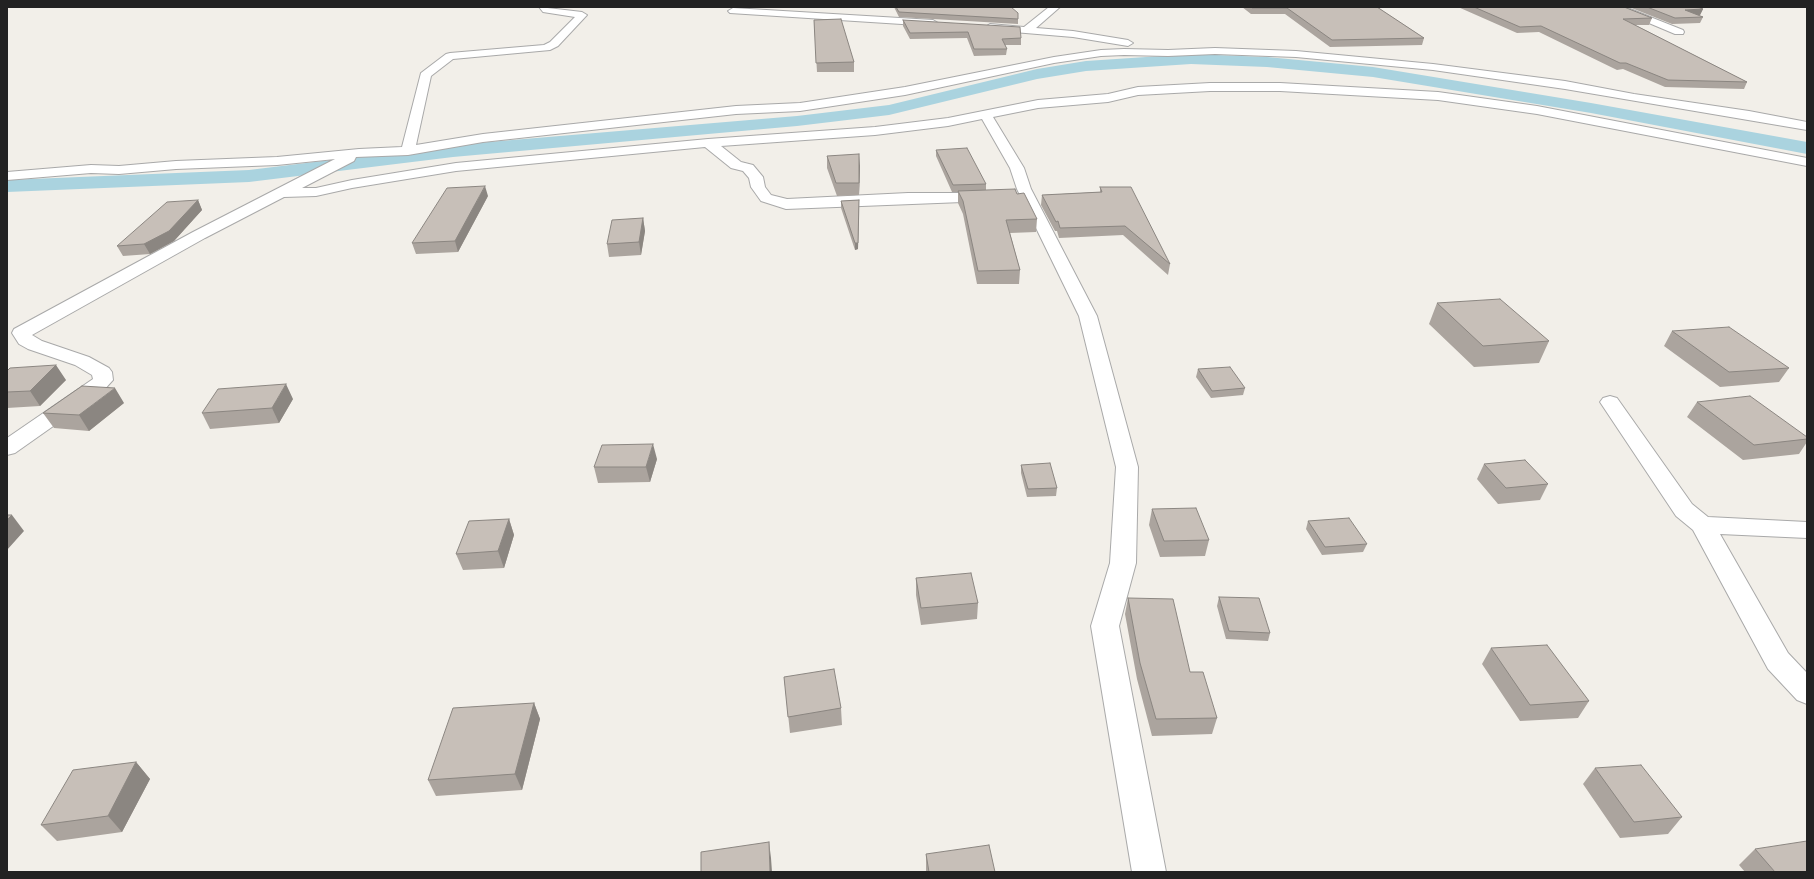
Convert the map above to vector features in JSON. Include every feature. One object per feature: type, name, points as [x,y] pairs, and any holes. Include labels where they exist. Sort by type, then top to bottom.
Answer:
[{"type":"street","points":[[408,151],[425,75],[450,56],[546,48],[554,44],[582,15],[546,10],[544,7]]},
{"type":"street","points":[[1028,29],[1055,7]]},
{"type":"street","points":[[1616,7],[1679,32]]},
{"type":"street","points":[[733,11],[940,24]]},
{"type":"street","points":[[980,26],[1028,29],[1108,39],[1168,53]]},
{"type":"street","points":[[7,176],[91,169],[119,170],[176,165],[277,161],[359,153],[408,151],[499,137],[736,110],[800,107],[905,91],[1054,60],[1101,53],[1215,51],[1296,54],[1433,67],[1565,85],[1634,98],[1749,115],[1807,126]]},
{"type":"street","points":[[282,193],[316,192],[352,184],[456,167],[708,143],[875,131],[948,122],[1038,104],[1108,98],[1138,90],[1179,88],[1280,87],[1404,93],[1537,110],[1807,162]]},
{"type":"street","points":[[985,114],[1018,168],[1013,195],[1088,316],[1127,467],[1123,563],[1105,626],[1149,872]]},
{"type":"street","points":[[708,143],[736,165],[748,168],[756,177],[758,187],[766,198],[786,204],[1013,195]]},
{"type":"street","points":[[14,331],[72,311],[199,234],[359,153]]},
{"type":"street","points":[[7,448],[96,387],[103,380],[102,372],[82,361],[31,342],[14,331]]},
{"type":"street","points":[[1610,402],[1684,510],[1702,525],[1778,661],[1807,692]]},
{"type":"street","points":[[1702,525],[1807,530]]},
{"type":"building","points":[[896,7],[1011,7],[1018,13],[1018,19],[899,12]]},
{"type":"building","points":[[1251,7],[1377,7],[1424,38],[1332,40],[1287,8]]},
{"type":"building","points":[[1474,7],[1624,7],[1652,18],[1623,19],[1747,82],[1668,80],[1626,63],[1620,63],[1541,26],[1520,27]]},
{"type":"building","points":[[1647,7],[1698,7],[1703,9],[1685,10],[1703,17],[1675,18]]},
{"type":"building","points":[[841,19],[854,62],[816,63],[814,20]]},
{"type":"building","points":[[903,20],[1020,27],[1021,38],[1002,39],[1007,49],[974,49],[968,32],[910,33]]},
{"type":"building","points":[[967,148],[986,184],[953,185],[936,150]]},
{"type":"building","points":[[859,154],[859,183],[836,183],[827,156]]},
{"type":"building","points":[[485,186],[455,241],[412,243],[447,188]]},
{"type":"building","points":[[1100,187],[1131,187],[1170,264],[1125,226],[1060,228],[1058,221],[1056,222],[1042,195],[1102,192]]},
{"type":"building","points":[[1015,189],[1017,194],[1024,193],[1037,219],[1006,220],[1020,270],[978,271],[963,201],[958,191]]},
{"type":"building","points":[[198,200],[169,231],[144,244],[117,246],[167,202]]},
{"type":"building","points":[[859,200],[858,243],[855,243],[841,201]]},
{"type":"building","points":[[643,218],[639,242],[607,244],[612,220]]},
{"type":"building","points":[[1500,299],[1549,341],[1483,346],[1437,303]]},
{"type":"building","points":[[1729,327],[1789,368],[1729,372],[1672,331]]},
{"type":"building","points":[[56,365],[30,391],[7,392],[7,371],[10,368]]},
{"type":"building","points":[[1230,367],[1245,388],[1212,391],[1198,369]]},
{"type":"building","points":[[286,384],[272,408],[202,413],[218,389]]},
{"type":"building","points":[[82,386],[115,388],[79,415],[43,413]]},
{"type":"building","points":[[1750,396],[1807,437],[1807,439],[1754,445],[1697,402]]},
{"type":"building","points":[[653,444],[646,467],[594,467],[602,445]]},
{"type":"building","points":[[1525,460],[1548,484],[1506,488],[1484,464]]},
{"type":"building","points":[[1050,463],[1057,488],[1028,489],[1021,465]]},
{"type":"building","points":[[1196,508],[1209,540],[1164,541],[1152,509]]},
{"type":"building","points":[[7,515],[12,515],[7,520]]},
{"type":"building","points":[[1349,518],[1367,544],[1325,547],[1308,521]]},
{"type":"building","points":[[509,519],[498,551],[456,554],[469,521]]},
{"type":"building","points":[[971,573],[978,603],[921,608],[916,578]]},
{"type":"building","points":[[1219,597],[1259,598],[1270,633],[1229,631]]},
{"type":"building","points":[[1128,598],[1173,599],[1190,672],[1203,672],[1217,718],[1156,719],[1140,663]]},
{"type":"building","points":[[1547,645],[1589,701],[1530,705],[1491,648]]},
{"type":"building","points":[[834,669],[841,708],[788,717],[784,677]]},
{"type":"building","points":[[534,703],[515,774],[428,780],[453,708]]},
{"type":"building","points":[[136,762],[108,816],[41,825],[73,770]]},
{"type":"building","points":[[1641,765],[1682,817],[1634,822],[1595,768]]},
{"type":"building","points":[[1807,841],[1807,872],[1775,872],[1755,849]]},
{"type":"building","points":[[769,842],[770,872],[701,872],[701,852]]},
{"type":"building","points":[[989,845],[995,872],[929,872],[926,854]]},
{"type":"waterway","points":[[7,186],[249,176],[453,151],[797,121],[889,110],[1037,74],[1086,66],[1191,59],[1267,62],[1373,72],[1591,108],[1807,148]]}]
